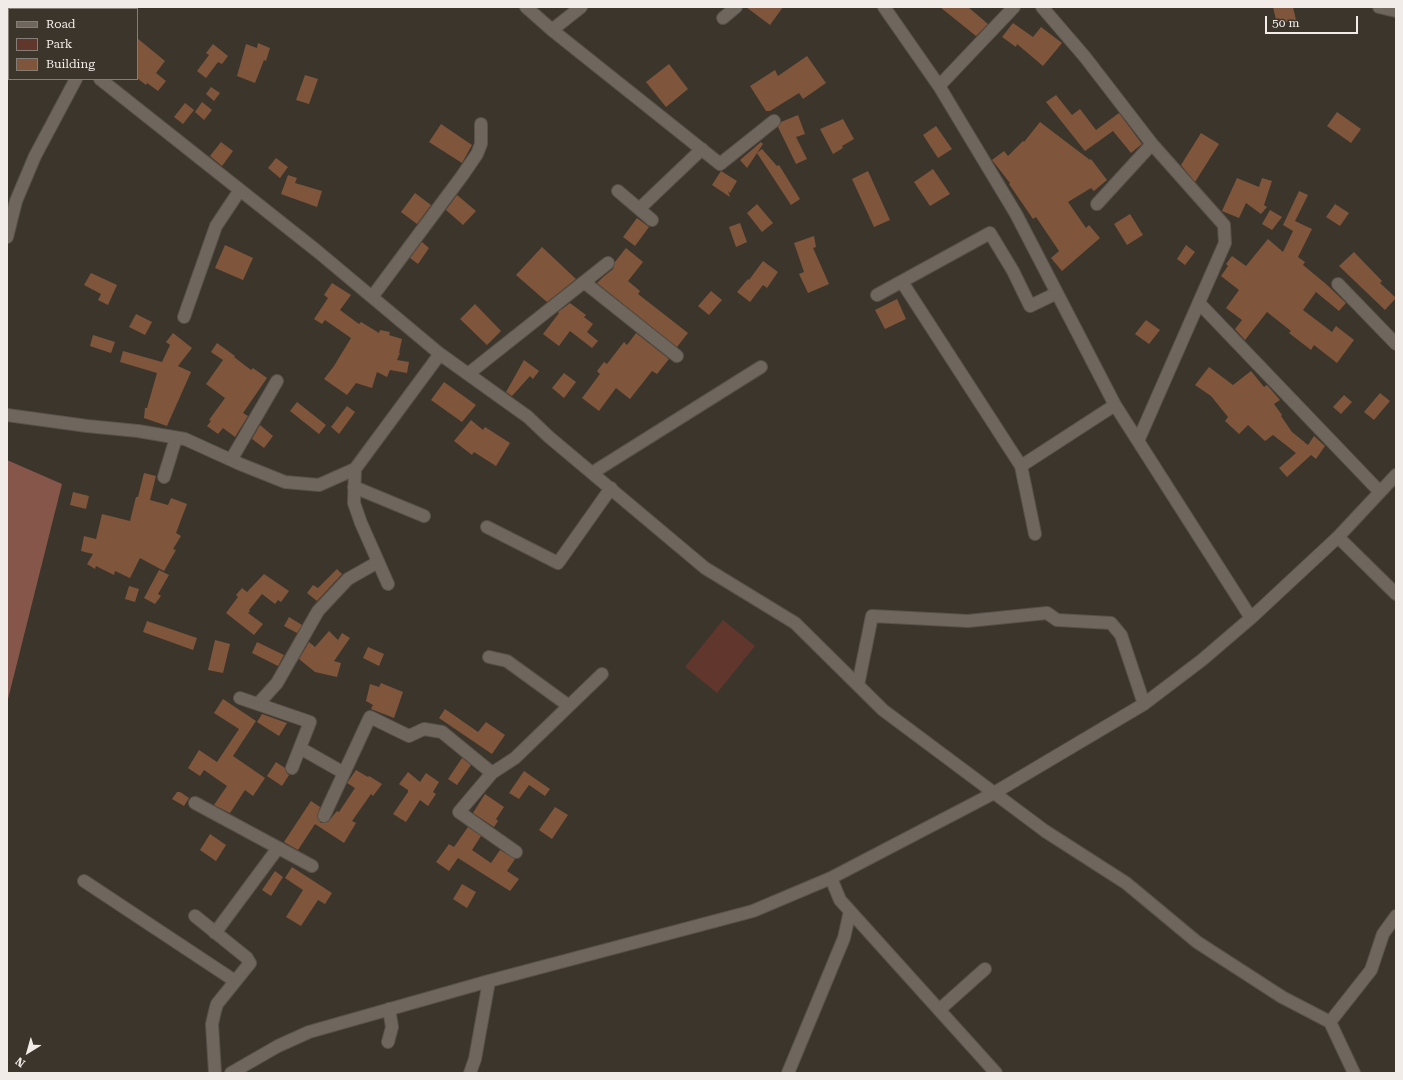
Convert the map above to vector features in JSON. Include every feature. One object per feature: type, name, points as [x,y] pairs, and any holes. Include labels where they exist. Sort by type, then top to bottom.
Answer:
[{"type":"street","points":[[526,7],[552,30],[720,164],[774,121]]},
{"type":"street","points":[[552,30],[582,7]]},
{"type":"street","points":[[723,18],[736,7]]},
{"type":"street","points":[[884,7],[939,86],[1016,214],[1115,405],[1252,618]]},
{"type":"street","points":[[939,86],[1014,7]]},
{"type":"street","points":[[1042,7],[1085,57],[1152,144],[1224,225],[1225,243],[1138,441]]},
{"type":"street","points":[[1379,7],[1396,11]]},
{"type":"street","points":[[7,238],[16,201],[32,162],[75,80]]},
{"type":"street","points":[[101,80],[317,251],[440,354],[528,417],[549,437],[706,568],[795,623],[883,710],[1045,831],[1126,883],[1197,942],[1282,997],[1330,1022],[1354,1073]]},
{"type":"street","points":[[372,297],[477,154],[480,144],[481,124]]},
{"type":"street","points":[[1097,204],[1152,144]]},
{"type":"street","points":[[639,209],[702,149]]},
{"type":"street","points":[[184,317],[216,226],[240,190]]},
{"type":"street","points":[[618,191],[652,220]]},
{"type":"street","points":[[877,295],[990,233],[1013,271],[1030,306],[1057,293]]},
{"type":"street","points":[[468,374],[608,263]]},
{"type":"street","points":[[584,282],[677,356]]},
{"type":"street","points":[[902,282],[1021,466],[1035,534]]},
{"type":"street","points":[[1338,284],[1396,344]]},
{"type":"street","points":[[1198,303],[1380,492]]},
{"type":"street","points":[[7,415],[87,426],[138,431],[185,439],[285,482],[319,485],[354,469],[440,354]]},
{"type":"street","points":[[592,473],[761,367]]},
{"type":"street","points":[[231,460],[277,381]]},
{"type":"street","points":[[1021,466],[1115,405]]},
{"type":"street","points":[[164,477],[176,438]]},
{"type":"street","points":[[354,469],[354,503],[360,523],[388,584]]},
{"type":"street","points":[[231,1073],[278,1046],[309,1032],[489,981],[753,910],[831,878],[994,793],[1144,704],[1202,660],[1252,618],[1338,538],[1396,475]]},
{"type":"street","points":[[354,487],[424,516]]},
{"type":"street","points":[[487,527],[558,563],[611,488]]},
{"type":"street","points":[[1338,538],[1396,594]]},
{"type":"street","points":[[258,704],[277,683],[318,610],[348,579],[378,562]]},
{"type":"street","points":[[858,684],[872,616],[968,621],[1047,613],[1057,620],[1111,623],[1121,635],[1144,704]]},
{"type":"street","points":[[489,657],[507,661],[569,706]]},
{"type":"street","points":[[516,852],[459,812],[492,773],[515,758],[602,674]]},
{"type":"street","points":[[240,698],[310,722],[292,768]]},
{"type":"street","points":[[324,816],[370,717],[409,736],[424,729],[442,732],[492,773]]},
{"type":"street","points":[[300,748],[344,773]]},
{"type":"street","points":[[195,803],[312,866]]},
{"type":"street","points":[[215,933],[278,848]]},
{"type":"street","points":[[831,878],[840,900],[996,1073]]},
{"type":"street","points":[[84,881],[235,982]]},
{"type":"street","points":[[788,1073],[844,938],[850,911]]},
{"type":"street","points":[[195,916],[247,958],[250,963],[217,1004],[214,1011],[212,1024],[215,1073]]},
{"type":"street","points":[[1330,1022],[1371,970],[1383,934],[1396,916]]},
{"type":"street","points":[[939,1010],[985,969]]},
{"type":"street","points":[[470,1073],[475,1059],[489,981]]},
{"type":"street","points":[[388,1042],[392,1027],[389,1009]]},
{"type":"green space","points":[[723,620],[755,646],[717,693],[685,667]]},
{"type":"shaded area","points":[[7,460],[62,484],[7,703]]},
{"type":"building","points":[[746,7],[783,7],[770,25]]},
{"type":"building","points":[[940,7],[968,7],[988,24],[976,36]]},
{"type":"building","points":[[1273,7],[1293,7],[1296,20],[1277,24]]},
{"type":"building","points":[[1013,23],[1033,37],[1041,27],[1062,43],[1043,66],[1017,44],[1016,47],[1002,37]]},
{"type":"building","points":[[138,39],[165,61],[156,73],[166,81],[158,91],[147,83],[146,85],[138,79]]},
{"type":"building","points":[[258,43],[270,48],[266,61],[264,60],[255,83],[237,76],[246,44],[257,48]]},
{"type":"building","points":[[213,44],[228,56],[222,64],[218,62],[206,78],[197,71],[209,55],[206,53]]},
{"type":"building","points":[[807,56],[826,83],[803,99],[799,93],[770,111],[766,111],[750,86],[775,70],[778,76]]},
{"type":"building","points":[[669,64],[688,89],[666,107],[646,82]]},
{"type":"building","points":[[305,75],[318,79],[309,104],[296,100]]},
{"type":"building","points":[[211,87],[220,93],[214,101],[206,94]]},
{"type":"building","points":[[1056,95],[1072,115],[1080,109],[1096,130],[1119,113],[1142,144],[1131,153],[1113,131],[1085,151],[1046,102]]},
{"type":"building","points":[[202,102],[212,110],[204,120],[195,112]]},
{"type":"building","points":[[185,103],[194,110],[183,124],[174,117]]},
{"type":"building","points":[[1337,112],[1361,129],[1351,143],[1327,126]]},
{"type":"building","points":[[798,115],[805,134],[796,137],[807,159],[796,164],[778,127],[781,122]]},
{"type":"building","points":[[843,119],[854,139],[842,146],[843,148],[833,154],[820,129]]},
{"type":"building","points":[[1040,122],[1090,160],[1091,159],[1107,180],[1094,191],[1091,188],[1068,202],[1086,228],[1089,225],[1100,238],[1062,271],[1051,258],[1059,251],[1036,217],[1033,219],[1009,184],[1010,183],[992,160],[1004,151],[1008,156],[1023,141],[1024,142]]},
{"type":"building","points":[[441,124],[472,145],[462,163],[429,142]]},
{"type":"building","points":[[936,126],[952,149],[938,158],[923,135]]},
{"type":"building","points":[[1201,133],[1219,144],[1195,182],[1181,165]]},
{"type":"building","points":[[221,142],[233,151],[222,166],[210,156]]},
{"type":"building","points":[[761,142],[763,144],[747,168],[740,160]]},
{"type":"building","points":[[762,149],[777,166],[779,165],[800,199],[791,205],[757,153]]},
{"type":"building","points":[[276,158],[288,167],[280,178],[268,168]]},
{"type":"building","points":[[933,169],[950,194],[930,206],[914,182]]},
{"type":"building","points":[[721,171],[737,181],[730,193],[728,191],[730,197],[712,185]]},
{"type":"building","points":[[868,171],[890,220],[874,227],[852,179]]},
{"type":"building","points":[[288,175],[297,178],[295,183],[322,191],[317,207],[281,194]]},
{"type":"building","points":[[1237,178],[1259,187],[1262,178],[1272,181],[1264,205],[1267,207],[1261,214],[1246,203],[1239,218],[1222,211]]},
{"type":"building","points":[[1299,191],[1308,195],[1295,221],[1312,229],[1298,257],[1305,262],[1303,265],[1346,303],[1339,311],[1316,292],[1303,310],[1332,332],[1336,326],[1354,340],[1337,363],[1314,345],[1311,350],[1289,333],[1291,331],[1267,312],[1245,340],[1235,329],[1242,320],[1226,308],[1239,290],[1221,276],[1228,266],[1226,264],[1232,256],[1246,266],[1268,239],[1283,252],[1293,231],[1283,225]]},
{"type":"building","points":[[415,193],[431,205],[417,224],[401,212]]},
{"type":"building","points":[[457,195],[476,211],[463,225],[446,210]]},
{"type":"building","points":[[757,204],[773,223],[762,232],[747,213]]},
{"type":"building","points":[[1335,204],[1349,213],[1340,226],[1326,217]]},
{"type":"building","points":[[1270,210],[1282,217],[1272,230],[1262,224]]},
{"type":"building","points":[[1130,214],[1143,235],[1127,245],[1114,224]]},
{"type":"building","points":[[637,218],[649,227],[635,246],[623,237]]},
{"type":"building","points":[[740,223],[747,242],[736,247],[729,227]]},
{"type":"building","points":[[814,236],[816,247],[813,248],[829,284],[808,293],[799,274],[804,272],[794,243]]},
{"type":"building","points":[[422,242],[429,248],[418,264],[410,258]]},
{"type":"building","points":[[225,245],[253,258],[243,280],[215,268]]},
{"type":"building","points":[[1186,245],[1195,252],[1185,265],[1177,259]]},
{"type":"building","points":[[542,247],[576,279],[547,302],[516,275]]},
{"type":"building","points":[[626,248],[643,262],[628,281],[640,291],[638,294],[688,333],[677,347],[597,283],[613,269],[615,262]]},
{"type":"building","points":[[1354,252],[1382,281],[1380,283],[1396,298],[1385,310],[1339,266]]},
{"type":"building","points":[[763,261],[778,272],[767,288],[763,285],[750,302],[737,292],[748,279],[749,280]]},
{"type":"building","points":[[91,273],[117,285],[108,305],[98,300],[101,294],[84,285]]},
{"type":"building","points":[[332,283],[351,295],[340,310],[359,324],[361,322],[379,333],[380,330],[390,332],[389,335],[402,339],[400,353],[397,360],[409,362],[407,373],[390,370],[387,377],[377,372],[372,388],[356,383],[347,395],[324,379],[334,366],[351,338],[325,320],[322,324],[314,319],[328,298],[324,295]]},
{"type":"building","points":[[711,291],[722,300],[709,315],[698,306]]},
{"type":"building","points":[[897,299],[906,319],[885,329],[875,310]]},
{"type":"building","points":[[570,303],[586,315],[584,317],[593,324],[587,332],[598,341],[592,348],[570,331],[559,346],[543,334],[559,313],[558,312]]},
{"type":"building","points":[[475,304],[501,331],[487,345],[460,319]]},
{"type":"building","points":[[136,314],[152,322],[145,335],[129,327]]},
{"type":"building","points":[[1146,320],[1160,330],[1149,344],[1135,334]]},
{"type":"building","points":[[173,333],[192,348],[178,366],[191,372],[167,426],[144,418],[145,408],[147,408],[157,373],[120,362],[123,351],[162,362],[170,345],[166,342]]},
{"type":"building","points":[[636,333],[669,359],[657,374],[652,371],[630,399],[616,388],[599,411],[582,398],[600,374],[597,371],[604,362],[607,364],[624,342],[627,345]]},
{"type":"building","points":[[93,335],[115,342],[111,353],[90,346]]},
{"type":"building","points":[[217,343],[251,370],[253,368],[267,378],[243,413],[248,416],[235,437],[223,428],[218,434],[207,426],[211,421],[209,420],[225,398],[206,384],[223,360],[211,352]]},
{"type":"building","points":[[524,360],[539,371],[533,379],[530,376],[512,396],[506,392]]},
{"type":"building","points":[[1209,367],[1233,385],[1251,371],[1264,387],[1267,385],[1280,400],[1274,404],[1292,432],[1308,445],[1314,436],[1325,446],[1316,459],[1311,455],[1287,477],[1279,468],[1296,453],[1273,435],[1265,441],[1248,425],[1239,434],[1225,421],[1228,417],[1211,396],[1195,385]]},
{"type":"building","points":[[564,373],[576,382],[564,398],[552,388]]},
{"type":"building","points":[[444,382],[476,405],[462,422],[431,400]]},
{"type":"building","points":[[1380,393],[1390,401],[1374,420],[1364,412]]},
{"type":"building","points":[[1344,395],[1352,402],[1341,414],[1333,407]]},
{"type":"building","points":[[297,402],[326,425],[319,434],[290,411]]},
{"type":"building","points":[[347,406],[355,412],[339,434],[331,427]]},
{"type":"building","points":[[471,420],[483,430],[485,427],[510,443],[496,466],[474,452],[472,455],[454,441]]},
{"type":"building","points":[[260,425],[273,436],[264,448],[252,439]]},
{"type":"building","points":[[144,473],[156,476],[150,500],[168,505],[171,498],[187,504],[176,533],[181,536],[173,549],[176,550],[164,571],[140,558],[130,578],[115,571],[114,575],[96,566],[95,569],[87,564],[93,554],[81,551],[84,536],[96,539],[102,514],[130,521]]},
{"type":"building","points":[[73,492],[89,496],[86,509],[70,505]]},
{"type":"building","points":[[337,569],[342,574],[317,601],[307,593],[313,585],[318,588]]},
{"type":"building","points":[[159,570],[169,575],[158,594],[161,596],[155,604],[144,598]]},
{"type":"building","points":[[264,574],[289,591],[281,602],[278,600],[275,604],[262,594],[249,610],[250,611],[248,613],[263,624],[254,635],[226,613],[238,597],[236,595],[242,588],[247,592]]},
{"type":"building","points":[[129,586],[139,589],[135,602],[125,599]]},
{"type":"building","points":[[289,617],[302,625],[297,633],[284,626]]},
{"type":"building","points":[[147,621],[197,638],[193,650],[143,632]]},
{"type":"building","points":[[329,631],[338,640],[342,633],[350,638],[334,661],[341,663],[337,677],[315,672],[299,659],[309,642],[315,647]]},
{"type":"building","points":[[215,640],[230,644],[223,673],[208,670]]},
{"type":"building","points":[[257,642],[284,655],[278,666],[252,653]]},
{"type":"building","points":[[368,647],[384,654],[379,666],[363,658]]},
{"type":"building","points":[[381,683],[403,692],[394,718],[371,709],[373,705],[366,701],[370,684],[379,687]]},
{"type":"building","points":[[223,699],[256,721],[233,756],[265,778],[253,796],[245,790],[230,813],[214,805],[227,786],[204,770],[200,776],[188,768],[199,750],[217,762],[239,729],[214,713]]},
{"type":"building","points":[[445,709],[478,732],[486,722],[505,735],[492,754],[439,718]]},
{"type":"building","points":[[262,714],[287,723],[279,736],[257,722]]},
{"type":"building","points":[[462,758],[471,765],[457,785],[448,779]]},
{"type":"building","points":[[276,762],[285,768],[289,775],[282,786],[267,776]]},
{"type":"building","points":[[356,770],[382,784],[373,796],[371,794],[352,821],[356,823],[344,843],[315,824],[298,850],[284,842],[311,801],[320,807],[317,817],[321,823],[328,822],[337,811],[339,812],[355,788],[347,783]]},
{"type":"building","points":[[524,771],[550,789],[545,796],[529,785],[519,799],[509,793]]},
{"type":"building","points":[[408,772],[420,782],[426,773],[439,782],[433,792],[436,794],[428,806],[420,800],[406,822],[393,814],[408,792],[408,790],[399,784]]},
{"type":"building","points":[[177,792],[180,792],[189,798],[184,806],[172,799]]},
{"type":"building","points":[[485,794],[504,807],[496,819],[498,821],[494,827],[473,813]]},
{"type":"building","points":[[555,807],[568,815],[552,839],[539,830]]},
{"type":"building","points":[[468,827],[481,836],[472,850],[491,863],[500,850],[515,859],[507,871],[519,879],[510,891],[458,858],[449,871],[436,862],[449,844],[454,847]]},
{"type":"building","points":[[210,834],[226,845],[216,861],[200,850]]},
{"type":"building","points":[[292,867],[332,893],[325,904],[318,900],[301,926],[286,917],[303,890],[285,878]]},
{"type":"building","points":[[275,871],[283,877],[271,896],[262,890]]},
{"type":"building","points":[[462,884],[476,892],[467,908],[453,899]]}]
